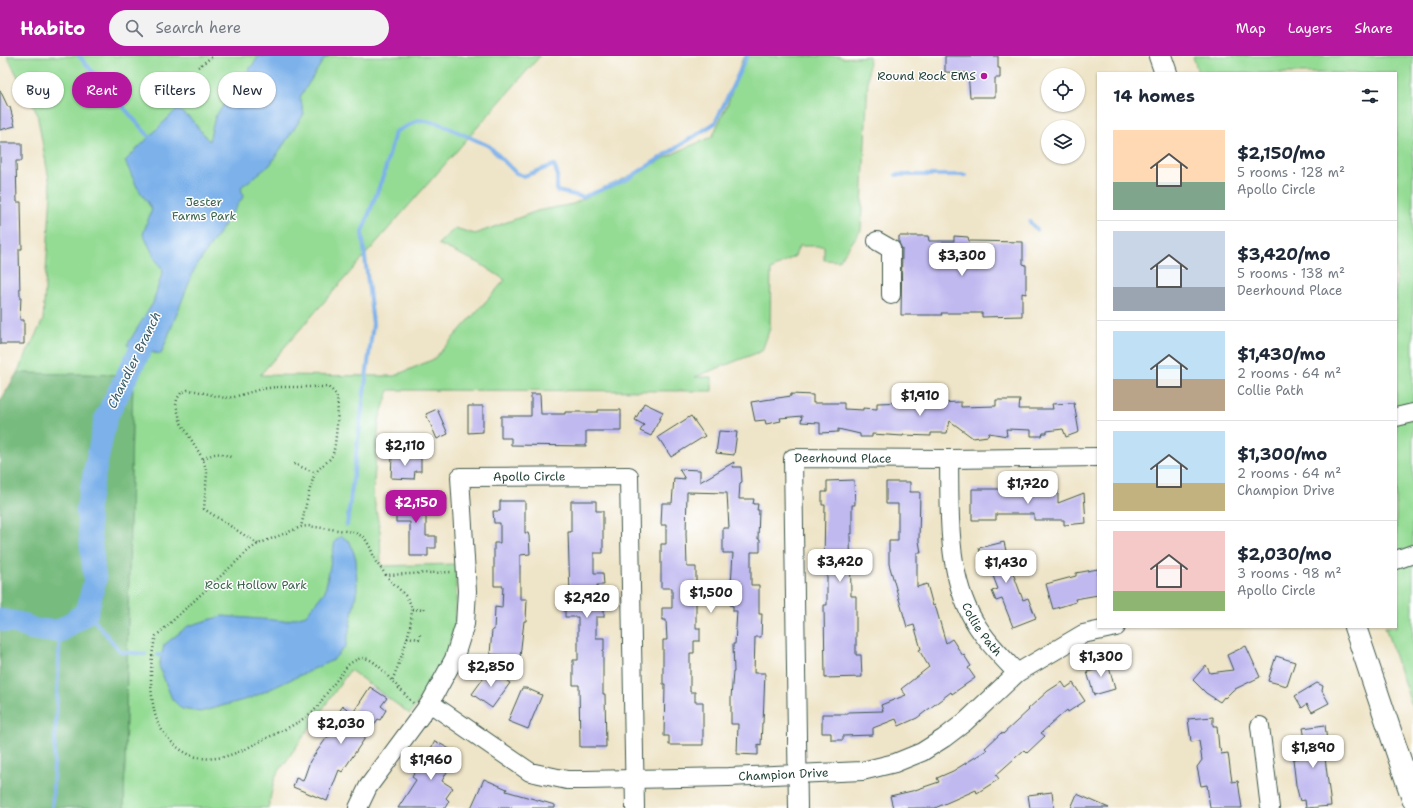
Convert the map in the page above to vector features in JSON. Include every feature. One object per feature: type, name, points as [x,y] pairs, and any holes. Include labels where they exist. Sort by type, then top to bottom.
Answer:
[{"type":"main road","points":[[1160,56],[1166,72]]},
{"type":"main road","points":[[1355,628],[1413,798]]},
{"type":"street","points":[[877,241],[891,249],[892,295]]},
{"type":"street","points":[[1397,417],[1413,412]]},
{"type":"street","name":"Deerhound Place","points":[[798,808],[793,458],[949,459],[1097,457]]},
{"type":"street","name":"Collie Path","points":[[949,459],[950,526],[952,553],[957,578],[965,603],[974,622],[988,641],[1017,673]]},
{"type":"street","name":"Apollo Circle","points":[[358,808],[368,787],[421,704],[454,659],[465,624],[467,592],[460,477],[629,476],[635,808]]},
{"type":"street","points":[[1397,560],[1413,554]]},
{"type":"street","name":"Champion Drive","points":[[421,704],[530,772],[567,780],[862,771],[895,763],[922,752],[965,722],[1017,673],[1083,634],[1111,628]]},
{"type":"street","points":[[1260,726],[1270,808]]},
{"type":"path","points":[[198,67],[213,56]]},
{"type":"path","points":[[258,544],[204,509],[207,473],[203,459],[181,423],[176,405],[177,399],[181,393],[188,390],[225,398],[276,386],[328,387],[333,391],[337,398],[335,446],[332,456],[316,473],[306,501],[301,527]]},
{"type":"path","points":[[203,459],[218,453],[233,458]]},
{"type":"path","points":[[294,464],[316,473]]},
{"type":"path","points":[[392,681],[404,648],[411,620],[412,609],[410,602],[391,582],[376,562],[364,537],[353,532],[308,526],[301,527],[258,544],[249,550],[156,636],[152,648],[153,702],[156,716],[162,731],[179,749],[190,755],[205,759],[240,752],[311,714],[348,665],[362,658],[373,662],[392,681],[421,704]]},
{"type":"path","points":[[386,575],[453,572]]},
{"type":"path","points":[[412,609],[423,610],[424,606]]},
{"type":"path","points":[[407,637],[419,639],[420,634]]},
{"type":"green space","points":[[7,56],[540,56],[260,375],[394,376],[434,359],[505,280],[479,263],[438,244],[455,228],[475,234],[537,211],[573,204],[683,149],[712,137],[728,103],[742,60],[745,56],[840,56],[842,58],[869,56],[861,230],[839,261],[824,260],[824,246],[799,246],[795,256],[771,270],[770,328],[762,351],[695,377],[712,377],[712,391],[389,390],[379,420],[373,494],[380,531],[381,566],[455,564],[455,620],[449,646],[425,692],[410,714],[350,670],[275,777],[268,808],[124,808],[133,375],[17,373],[43,320],[51,191],[37,113],[34,108],[64,108],[64,72],[15,72]]},
{"type":"green space","points":[[1193,56],[1413,56],[1413,709],[1385,628],[1397,628],[1397,72],[1198,72]]},
{"type":"green space","points":[[17,373],[133,375],[124,808],[0,808],[0,402]]},
{"type":"water","points":[[259,56],[329,56],[324,59],[300,97],[304,114],[270,165],[241,187],[243,197],[194,270],[161,354],[127,345],[153,303],[163,270],[156,260],[143,234],[152,209],[137,187],[125,161],[177,109],[190,118],[209,141],[215,117],[221,108],[276,108],[276,72],[247,72]]},
{"type":"water","points":[[341,536],[350,542],[356,559],[357,589],[346,646],[333,660],[251,698],[200,712],[182,709],[172,699],[159,666],[164,645],[188,626],[222,616],[285,621],[306,615],[325,591],[335,541]]},
{"type":"building","name":"Round Rock EMS","points":[[945,56],[998,56],[1000,78],[995,78],[995,97],[970,97],[968,73],[945,72]]},
{"type":"building","points":[[0,90],[8,107],[10,107],[15,126],[0,130]]},
{"type":"building","points":[[0,143],[22,143],[22,161],[16,161],[17,202],[21,202],[22,249],[19,249],[21,296],[20,320],[24,320],[24,344],[0,344]]},
{"type":"building","points":[[899,236],[928,236],[929,241],[954,241],[954,236],[968,237],[969,241],[1023,242],[1023,264],[1026,265],[1026,294],[1022,293],[1022,316],[982,317],[982,313],[901,315],[902,249],[899,243]]},
{"type":"building","points":[[531,394],[540,394],[541,414],[621,410],[621,431],[586,431],[586,446],[511,445],[511,438],[501,438],[501,416],[531,416]]},
{"type":"building","points":[[791,394],[813,395],[813,403],[844,403],[844,409],[863,410],[863,408],[877,409],[877,403],[908,402],[907,399],[920,398],[932,399],[932,403],[961,402],[961,407],[996,406],[996,400],[1020,400],[1019,409],[1053,409],[1052,404],[1074,403],[1079,432],[1066,437],[1063,429],[1047,431],[1047,433],[1043,433],[1042,436],[1031,436],[1031,430],[1006,429],[1007,436],[989,433],[988,436],[973,438],[950,421],[947,433],[931,433],[931,436],[872,434],[872,437],[860,437],[860,434],[838,429],[838,432],[820,433],[820,423],[801,422],[802,416],[780,418],[781,421],[766,424],[765,420],[755,421],[751,402],[791,396]]},
{"type":"building","points":[[644,403],[663,412],[651,436],[640,431],[644,425],[635,420]]},
{"type":"building","points":[[468,406],[483,406],[483,432],[468,433]]},
{"type":"building","points":[[437,409],[448,434],[437,439],[426,414]]},
{"type":"building","points":[[691,416],[705,436],[671,457],[658,437]]},
{"type":"building","points":[[719,431],[737,432],[734,455],[716,453]]},
{"type":"building","points":[[392,456],[421,458],[421,471],[415,471],[414,479],[391,478]]},
{"type":"building","points":[[734,462],[733,467],[741,467],[742,482],[740,483],[739,499],[754,499],[753,504],[758,504],[757,510],[759,510],[758,539],[760,539],[760,552],[751,552],[751,585],[759,585],[759,614],[762,614],[761,637],[755,637],[754,673],[765,673],[763,723],[761,745],[758,744],[758,755],[737,754],[738,724],[731,724],[731,698],[734,672],[733,644],[735,644],[737,611],[733,611],[733,606],[730,605],[729,585],[731,585],[733,553],[723,553],[723,528],[729,528],[727,493],[687,492],[687,567],[696,567],[696,628],[700,628],[700,641],[694,641],[694,653],[690,653],[690,692],[695,692],[695,702],[703,702],[703,745],[669,745],[669,736],[664,736],[665,684],[663,684],[663,640],[667,640],[666,620],[662,620],[662,608],[672,608],[672,588],[661,588],[661,544],[666,544],[666,525],[661,525],[662,503],[672,503],[674,478],[685,479],[679,469],[700,470],[700,482]]},
{"type":"building","points":[[854,480],[855,505],[852,505],[852,534],[850,534],[851,596],[856,596],[856,655],[861,655],[862,677],[825,678],[824,605],[827,605],[827,561],[824,561],[825,505],[822,505],[822,492],[827,492],[827,481]]},
{"type":"building","points":[[886,482],[910,482],[910,492],[920,492],[919,541],[921,553],[917,553],[917,587],[927,584],[946,643],[952,639],[971,666],[968,668],[975,678],[952,694],[951,692],[917,718],[899,726],[896,719],[873,728],[873,735],[843,736],[843,740],[831,740],[831,733],[822,733],[822,714],[848,714],[848,712],[883,711],[881,705],[906,695],[901,689],[929,667],[919,650],[921,649],[914,625],[907,627],[889,564],[889,541],[898,541],[898,504],[886,504]]},
{"type":"building","points":[[972,489],[1058,489],[1058,503],[1084,493],[1086,523],[1064,525],[1064,520],[1034,520],[1034,514],[996,514],[996,520],[972,520]]},
{"type":"building","points":[[426,497],[426,536],[436,536],[436,548],[428,548],[428,556],[410,556],[410,522],[396,522],[396,498]]},
{"type":"building","points":[[500,501],[525,501],[525,533],[528,533],[529,536],[530,554],[520,555],[520,599],[527,599],[526,621],[524,621],[520,657],[490,654],[492,630],[494,630],[495,607],[502,608],[503,586],[494,586],[494,543],[500,543],[500,523],[494,523],[493,511],[500,511]]},
{"type":"building","points":[[571,501],[596,501],[596,511],[603,511],[603,553],[594,553],[594,573],[603,573],[604,585],[597,585],[597,605],[604,605],[604,617],[596,617],[596,638],[604,638],[603,694],[605,694],[606,747],[580,747],[579,685],[573,685],[573,660],[578,660],[578,617],[565,617],[565,596],[570,596],[568,532],[571,532]]},
{"type":"building","points":[[1004,542],[1011,573],[1013,573],[1023,600],[1028,598],[1036,618],[1013,627],[1002,599],[996,601],[992,591],[998,589],[990,568],[984,569],[979,548]]},
{"type":"building","points":[[1097,569],[1097,595],[1075,599],[1076,602],[1053,609],[1046,584],[1076,576],[1076,573]]},
{"type":"building","points":[[1246,646],[1260,677],[1233,690],[1220,702],[1206,693],[1193,680],[1206,665],[1210,673],[1233,670],[1227,655]]},
{"type":"building","points":[[1276,656],[1295,662],[1287,686],[1268,681]]},
{"type":"building","points":[[1107,660],[1115,689],[1094,695],[1087,672],[1095,670],[1094,664]]},
{"type":"building","points":[[490,669],[510,683],[492,708],[472,694]]},
{"type":"building","points":[[1062,682],[1066,688],[1073,683],[1085,701],[1068,712],[1067,710],[1041,733],[1045,736],[1027,753],[1024,750],[996,775],[999,779],[977,793],[976,790],[935,808],[893,808],[890,796],[912,791],[939,782],[937,778],[953,771],[987,750],[985,748],[1001,733],[1003,734],[1048,691]]},
{"type":"building","points":[[1317,683],[1323,686],[1322,691],[1329,703],[1312,712],[1307,704],[1302,708],[1295,696]]},
{"type":"building","points":[[370,687],[387,698],[381,706],[386,710],[380,720],[378,719],[342,772],[339,770],[327,801],[293,787],[296,778],[303,781],[310,761],[341,719],[336,716],[343,706],[353,713]]},
{"type":"building","points":[[522,688],[526,688],[542,695],[528,729],[508,721]]},
{"type":"building","points":[[1213,717],[1213,726],[1217,726],[1221,754],[1228,753],[1232,782],[1238,781],[1242,808],[1210,808],[1207,785],[1201,786],[1197,767],[1202,760],[1199,741],[1191,742],[1188,719]]},
{"type":"building","points":[[1325,725],[1328,749],[1324,750],[1331,806],[1306,808],[1305,800],[1300,801],[1296,785],[1293,759],[1303,757],[1301,739],[1305,739],[1303,728]]},
{"type":"building","points":[[435,741],[457,753],[442,781],[453,788],[446,798],[449,801],[445,808],[398,808],[416,780],[412,777],[419,766],[421,767]]},
{"type":"building","points":[[484,779],[507,789],[506,791],[555,805],[555,808],[471,808]]},
{"type":"building","points":[[1052,792],[1054,808],[1030,808],[1028,795]]},
{"type":"building","points":[[1077,794],[1109,808],[1071,808]]},
{"type":"waterway","points":[[79,56],[152,140]]},
{"type":"waterway","points":[[347,525],[373,324],[362,232],[384,174],[395,132],[419,120],[438,123],[489,146],[516,173],[524,176],[554,165],[557,173],[557,191],[583,197],[626,180],[715,123],[747,56]]},
{"type":"waterway","points":[[896,175],[966,175]]},
{"type":"waterway","points":[[1030,222],[1037,230]]},
{"type":"waterway","name":"Chandler Branch","points":[[0,620],[18,623],[35,630],[60,631],[87,612],[95,580],[87,509],[106,417],[155,321]]},
{"type":"waterway","points":[[87,612],[121,652],[145,654]]},
{"type":"waterway","points":[[52,808],[60,631]]},
{"type":"waterway","points":[[158,655],[166,656]]},
{"type":"place","name":"Round Rock EMS","points":[[984,76]]},
{"type":"park label","name":"Jester Farms Park","points":[[204,209]]},
{"type":"park label","name":"Rock Hollow Park","points":[[256,585]]}]
